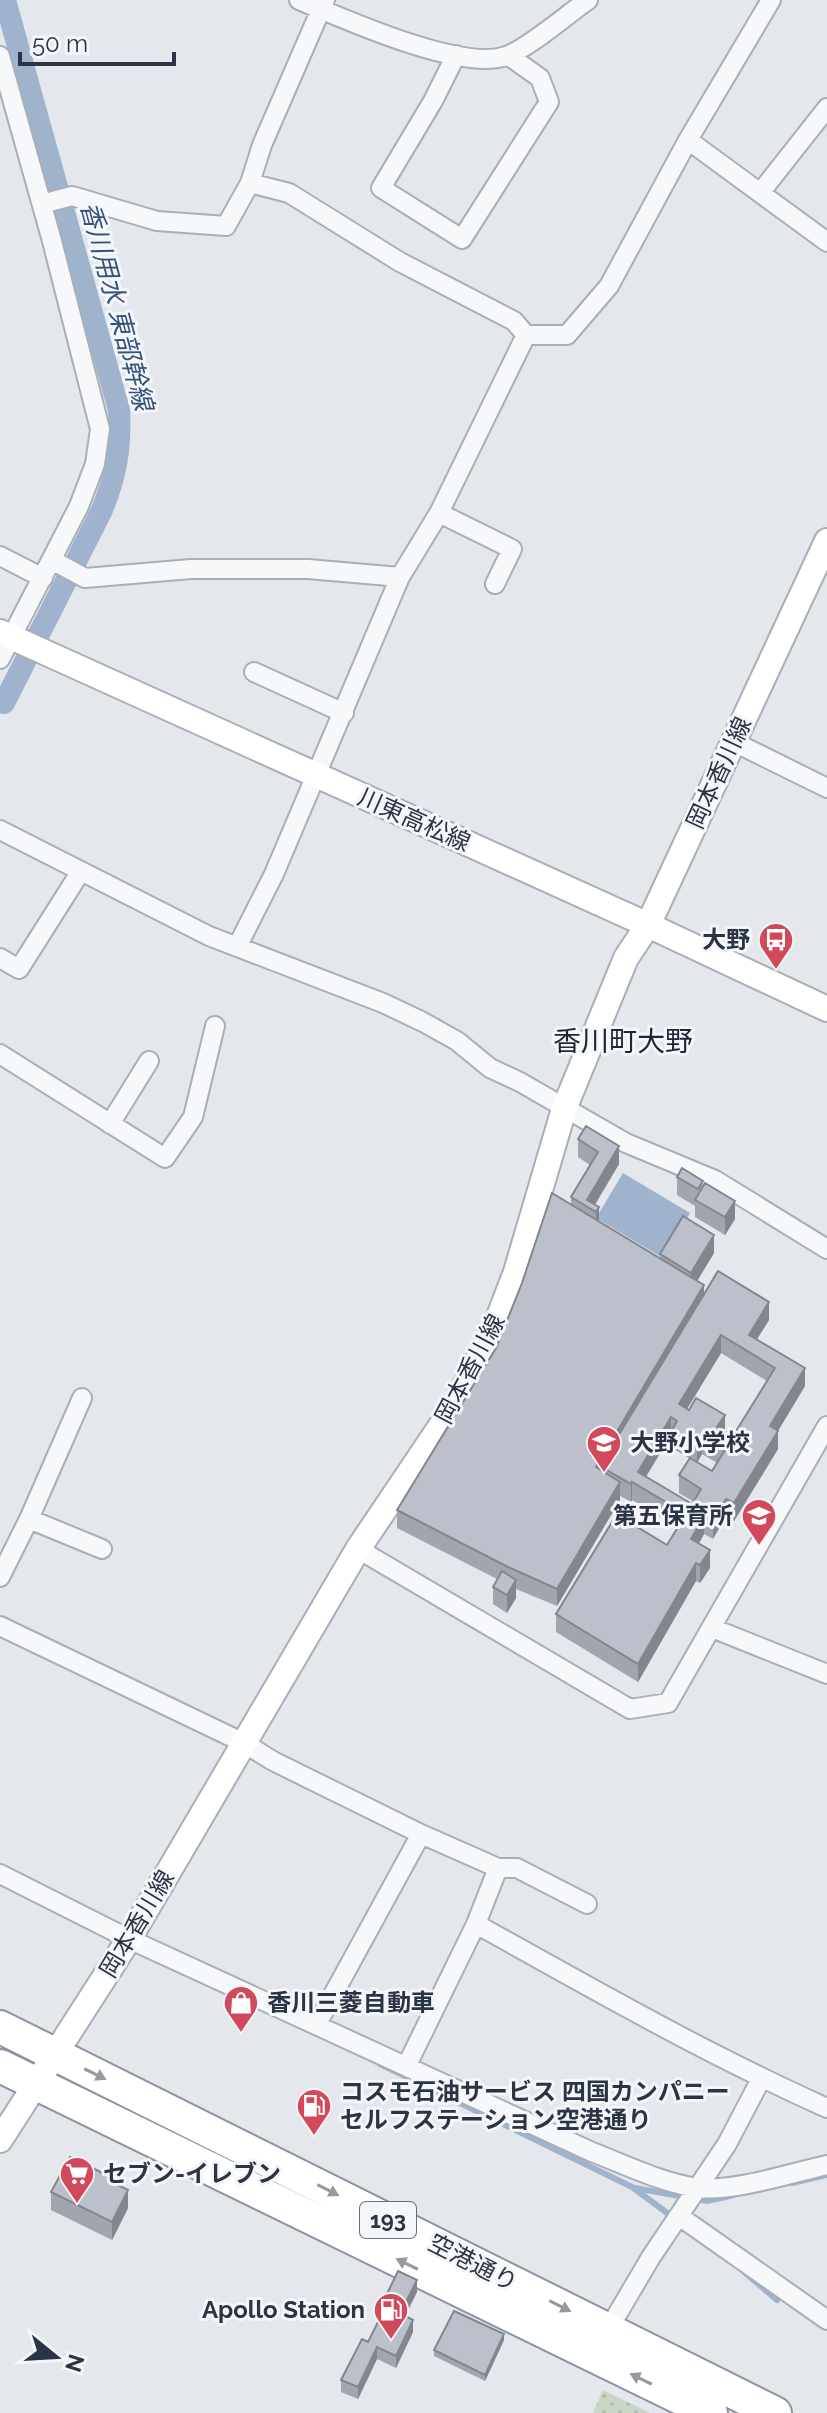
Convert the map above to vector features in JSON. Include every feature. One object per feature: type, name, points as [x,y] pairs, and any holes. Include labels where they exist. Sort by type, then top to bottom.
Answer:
[{"type":"highway","name":"空港通り","points":[[0,2027],[775,2413]]},
{"type":"highway","name":"空港通り","points":[[0,2066],[711,2413]]},
{"type":"main road","name":"岡本香川線","points":[[0,2140],[129,1939],[358,1549],[457,1402],[496,1324],[516,1272],[564,1109],[626,958],[648,925],[827,541]]},
{"type":"main road","name":"川東高松線","points":[[4,643],[315,775],[827,1009]]},
{"type":"street","points":[[299,0],[323,4],[400,39],[486,61],[509,56],[588,0]]},
{"type":"street","points":[[250,183],[289,193],[400,262],[514,321],[526,335],[567,335],[609,286],[688,140],[771,0]]},
{"type":"street","points":[[42,204],[72,196],[157,221],[226,226],[250,183],[262,145],[323,4]]},
{"type":"street","points":[[456,55],[433,101],[381,188],[462,239],[549,102],[540,78],[509,56]]},
{"type":"street","points":[[0,56],[100,429],[95,464],[79,506],[43,578],[4,643]]},
{"type":"street","points":[[760,193],[827,108]]},
{"type":"street","points":[[688,140],[827,242]]},
{"type":"street","points":[[237,947],[274,874],[400,577],[439,513],[526,335]]},
{"type":"street","points":[[439,513],[512,549],[495,584]]},
{"type":"street","points":[[0,556],[43,578]]},
{"type":"street","points":[[52,561],[85,578],[220,569],[308,569],[400,577]]},
{"type":"street","points":[[254,672],[344,713]]},
{"type":"street","points":[[734,742],[827,788]]},
{"type":"street","points":[[0,830],[209,936],[383,1003],[423,1022],[457,1041],[490,1068],[626,1143],[715,1180],[827,1249]]},
{"type":"street","points":[[0,958],[19,969],[81,871]]},
{"type":"street","points":[[0,1054],[165,1158],[193,1117],[215,1026]]},
{"type":"street","points":[[110,1124],[149,1061]]},
{"type":"street","points":[[0,1577],[82,1398]]},
{"type":"street","points":[[358,1549],[630,1709],[668,1703],[827,1426]]},
{"type":"street","points":[[29,1519],[102,1549]]},
{"type":"street","points":[[0,1626],[244,1743],[273,1761],[421,1834],[498,1868],[517,1868],[587,1904]]},
{"type":"street","points":[[712,1628],[827,1674]]},
{"type":"street","points":[[317,2024],[421,1834]]},
{"type":"street","points":[[407,2065],[476,1924],[498,1868]]},
{"type":"street","points":[[0,1874],[129,1939],[592,2152],[662,2179],[697,2188],[722,2189],[827,2165]]},
{"type":"street","points":[[476,1924],[761,2079],[827,2108]]},
{"type":"street","points":[[608,2330],[727,2144],[761,2079]]},
{"type":"street","points":[[679,2216],[827,2320]]},
{"type":"green space","points":[[603,2390],[650,2413],[593,2413]]},
{"type":"water","points":[[623,1173],[690,1213],[663,1258],[596,1218]]},
{"type":"building","points":[[586,1126],[619,1146],[587,1200],[599,1207],[596,1212],[571,1197],[598,1152],[578,1139]]},
{"type":"building","points":[[682,1168],[703,1181],[698,1189],[677,1177]]},
{"type":"building","points":[[705,1183],[735,1201],[725,1217],[695,1200]]},
{"type":"building","points":[[552,1193],[704,1285],[596,1467],[620,1482],[557,1589],[397,1510],[496,1348]]},
{"type":"building","points":[[683,1216],[714,1235],[691,1273],[660,1254]]},
{"type":"building","points":[[718,1271],[769,1302],[749,1335],[805,1368],[770,1426],[778,1431],[734,1503],[726,1499],[713,1522],[704,1516],[691,1539],[710,1550],[700,1565],[696,1563],[638,1664],[556,1614],[612,1522],[620,1527],[624,1519],[667,1545],[686,1514],[600,1466]],"holes":[[[721,1335],[775,1368],[733,1436],[717,1427],[725,1415],[696,1398],[689,1410],[679,1404]],[[671,1417],[677,1421],[672,1430],[697,1445],[702,1436],[725,1450],[712,1471],[690,1458],[679,1475],[701,1489],[692,1504],[638,1472]]]},
{"type":"building","points":[[502,1571],[516,1580],[507,1595],[493,1587]]},
{"type":"building","points":[[70,2157],[117,2180],[116,2184],[128,2190],[112,2222],[51,2192]]},
{"type":"building","points":[[398,2271],[417,2280],[402,2310],[383,2302]]},
{"type":"building","points":[[386,2306],[413,2320],[396,2356],[377,2347],[358,2387],[341,2380],[362,2339],[368,2342]]},
{"type":"building","points":[[454,2311],[504,2334],[485,2375],[434,2350]]},
{"type":"waterway","name":"香川用水 東部幹線","points":[[4,703],[101,512],[116,462],[119,424],[119,410],[5,0]]},
{"type":"waterway","points":[[380,2064],[632,2187],[674,2218]]},
{"type":"waterway","points":[[792,2183],[827,2175]]},
{"type":"waterway","points":[[635,2188],[707,2201],[734,2195]]},
{"type":"waterway","points":[[743,2271],[777,2300]]},
{"type":"place","name":"大野","points":[[776,971]]},
{"type":"place","name":"大野小学校","points":[[604,1474]]},
{"type":"place","name":"第五保育所","points":[[759,1547]]},
{"type":"place","name":"香川三菱自動車","points":[[241,2034]]},
{"type":"place","name":"コスモ石油サービス 四国カンパニー セルフステーション空港通り","points":[[314,2137]]},
{"type":"place","name":"セブン-イレブン","points":[[77,2205]]},
{"type":"place","name":"Apollo Station","points":[[391,2341]]},
{"type":"district","name":"香川町大野","points":[[623,1041]]}]
